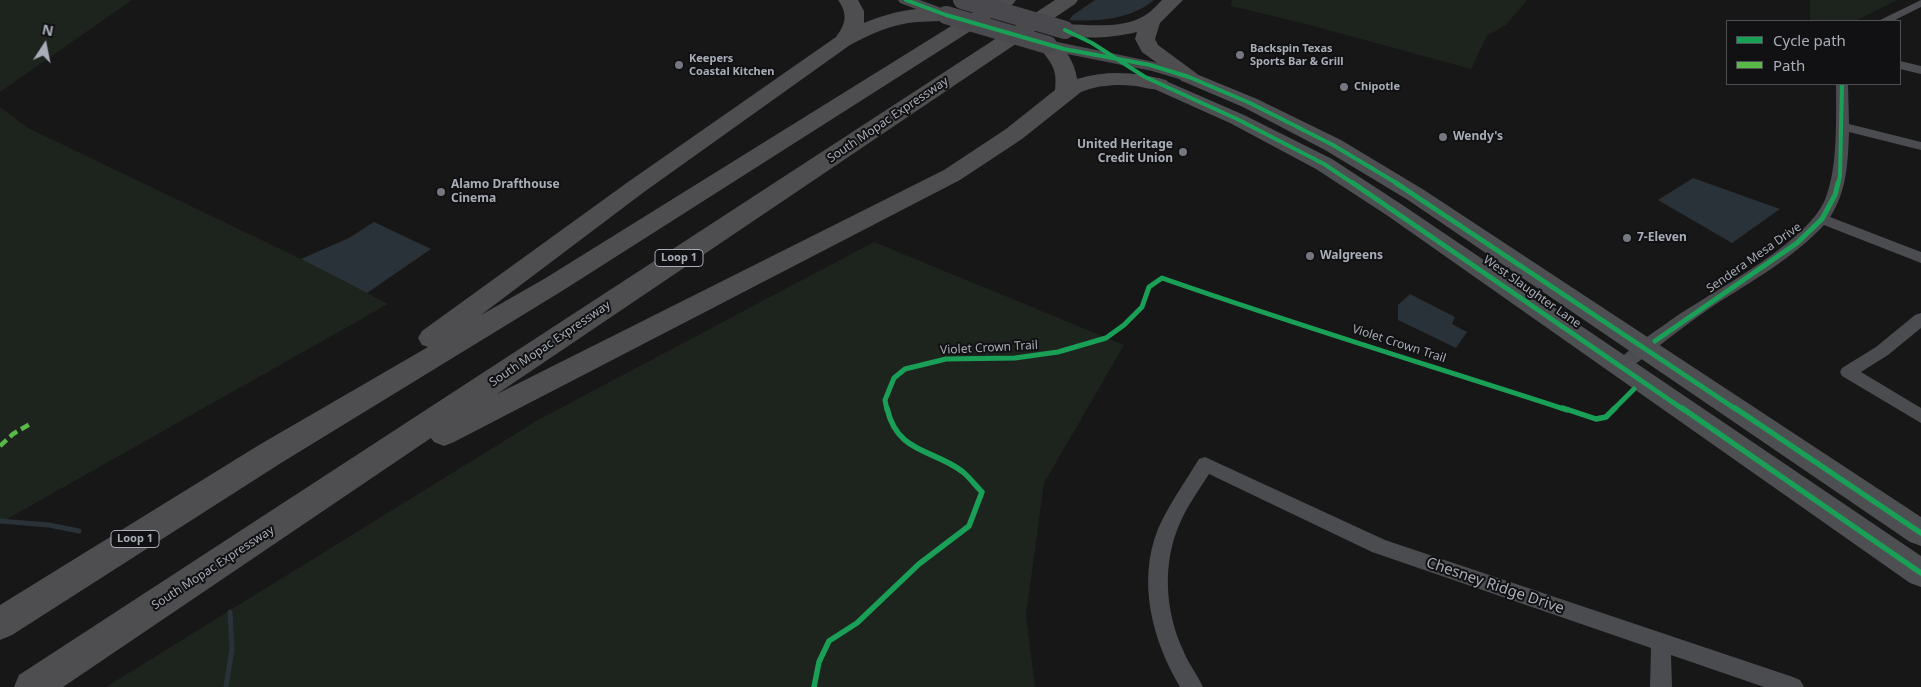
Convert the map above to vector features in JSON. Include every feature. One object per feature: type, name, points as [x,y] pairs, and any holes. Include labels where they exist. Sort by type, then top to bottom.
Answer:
[{"type":"highway","points":[[842,41],[853,28],[856,17],[853,7],[848,0]]},
{"type":"highway","name":"Loop 1","points":[[0,624],[270,454],[553,285],[1006,0]]},
{"type":"highway","name":"South Mopac Expressway","points":[[35,685],[1068,0]]},
{"type":"highway","points":[[1173,0],[1151,20],[1145,39],[1149,48],[1189,77]]},
{"type":"highway","points":[[270,454],[313,421],[463,316],[636,187],[842,41],[863,29],[892,18],[920,14],[946,15]]},
{"type":"highway","points":[[1066,30],[1104,30],[1151,20]]},
{"type":"highway","points":[[1048,44],[1066,67],[1065,93]]},
{"type":"highway","points":[[291,516],[495,407],[952,174],[1006,140],[1065,93],[1105,78],[1134,79],[1159,84]]},
{"type":"main road","name":"West Slaughter Lane","points":[[906,0],[946,15],[1048,44],[1150,65],[1189,77],[1250,104],[1352,155],[1470,231],[1633,357],[1921,574]]},
{"type":"main road","name":"West Slaughter Lane","points":[[961,0],[1066,30],[1092,43],[1113,58],[1159,84],[1238,119],[1327,166],[1633,357],[1921,533]]},
{"type":"main road","points":[[1203,104],[1240,115],[1311,151],[1352,155]]},
{"type":"main road","points":[[1327,166],[1348,165],[1362,170],[1444,222],[1470,231]]},
{"type":"street","points":[[1886,20],[1921,3]]},
{"type":"street","points":[[1901,65],[1921,70]]},
{"type":"street","name":"Sendera Mesa Drive","points":[[1633,357],[1706,304],[1797,243],[1822,219],[1835,195],[1840,176],[1842,85]]},
{"type":"street","points":[[1841,126],[1921,146]]},
{"type":"street","points":[[1822,219],[1921,258]]},
{"type":"street","points":[[1921,319],[1882,351],[1848,372],[1921,416]]},
{"type":"street","name":"Chesney Ridge Drive","points":[[1192,687],[1172,650],[1163,623],[1158,596],[1158,573],[1160,552],[1167,531],[1205,464],[1379,546],[1793,687]]},
{"type":"street","points":[[1661,642],[1661,687]]},
{"type":"shaded area","points":[[0,0],[132,0],[0,92]]},
{"type":"shaded area","points":[[1095,0],[1154,0],[1135,11],[1114,18],[1069,20],[1073,15]]},
{"type":"shaded area","points":[[1232,0],[1527,0],[1506,25],[1487,36],[1471,69],[1306,24],[1231,6]]},
{"type":"shaded area","points":[[1810,0],[1897,0],[1857,20],[1810,20]]},
{"type":"shaded area","points":[[0,107],[28,128],[301,259],[388,304],[0,523]]},
{"type":"shaded area","points":[[1693,178],[1780,209],[1732,243],[1658,200]]},
{"type":"shaded area","points":[[374,222],[431,249],[367,293],[301,259],[349,238]]},
{"type":"shaded area","points":[[874,242],[1124,345],[1044,483],[1026,615],[1035,687],[106,687],[538,420]]},
{"type":"shaded area","points":[[1410,294],[1455,317],[1452,324],[1467,332],[1456,348],[1398,320],[1398,305]]},
{"type":"waterway","points":[[0,521],[49,525],[79,531]]},
{"type":"waterway","points":[[226,687],[232,649],[230,612]]},
{"type":"marked path","points":[[0,446],[13,434],[30,424]]},
{"type":"cycle path","points":[[906,0],[946,15],[1064,49],[1150,65],[1189,77],[1250,103],[1333,145],[1416,195],[1921,533]]},
{"type":"cycle path","points":[[1065,30],[1092,43],[1145,77],[1237,119],[1324,164],[1396,211],[1921,573]]},
{"type":"cycle path","points":[[1655,341],[1797,243],[1822,219],[1835,195],[1840,176],[1842,85]]},
{"type":"cycle path","name":"Violet Crown Trail","points":[[814,687],[819,662],[829,641],[857,623],[919,564],[969,526],[982,492],[963,472],[908,444],[890,422],[885,400],[894,378],[905,369],[946,359],[1015,358],[1058,352],[1106,338],[1124,325],[1142,307],[1149,287],[1162,278],[1256,311],[1363,343],[1596,419],[1606,417],[1634,389]]},
{"type":"place","name":"Backspin Texas Sports Bar & Grill","points":[[1240,55]]},
{"type":"place","name":"Keepers Coastal Kitchen","points":[[679,65]]},
{"type":"place","name":"Chipotle","points":[[1344,87]]},
{"type":"place","name":"Wendy's","points":[[1443,137]]},
{"type":"place","name":"United Heritage Credit Union","points":[[1183,152]]},
{"type":"place","name":"Alamo Drafthouse Cinema","points":[[441,192]]},
{"type":"place","name":"7-Eleven","points":[[1627,238]]},
{"type":"place","name":"Walgreens","points":[[1310,256]]}]
